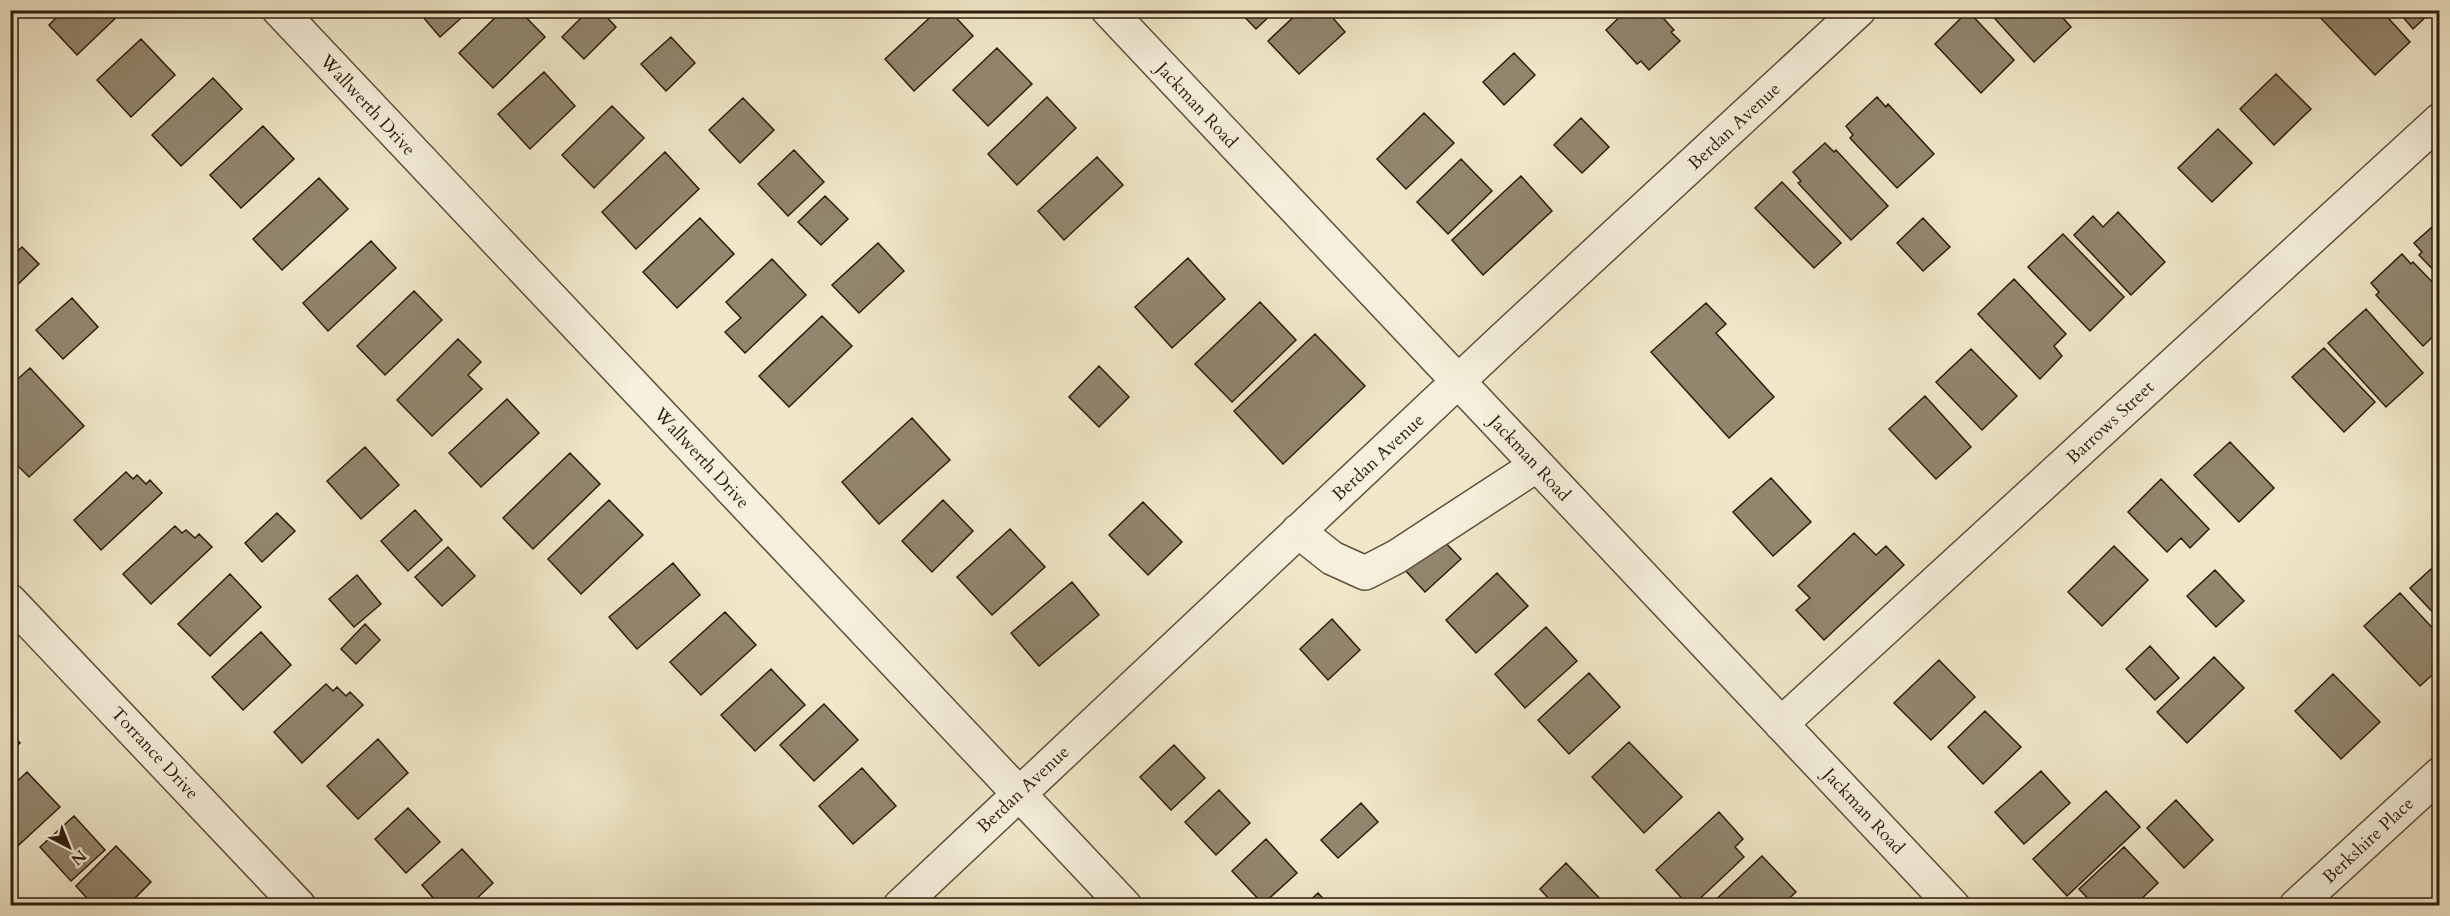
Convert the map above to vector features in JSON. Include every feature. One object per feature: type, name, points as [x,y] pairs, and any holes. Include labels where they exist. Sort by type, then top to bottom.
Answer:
[{"type":"street","name":"Wallwerth Drive","points":[[279,10],[1125,906]]},
{"type":"street","name":"Jackman Road","points":[[1107,10],[1953,906]]},
{"type":"street","name":"Berdan Avenue","points":[[900,906],[1458,381],[1858,10]]},
{"type":"street","name":"Barrows Street","points":[[1782,724],[2439,120]]},
{"type":"street","points":[[1298,531],[1332,558],[1365,573],[1396,557],[1537,465]]},
{"type":"street","name":"Torrance Drive","points":[[10,601],[299,906]]},
{"type":"street","name":"Berkshire Place","points":[[2296,906],[2439,774]]},
{"type":"building","points":[[64,10],[124,10],[77,55],[49,25]]},
{"type":"building","points":[[417,10],[470,10],[440,37]]},
{"type":"building","points":[[503,10],[519,10],[545,37],[493,88],[459,53]]},
{"type":"building","points":[[589,10],[600,10],[616,27],[584,59],[562,37]]},
{"type":"building","points":[[938,10],[949,10],[973,36],[914,91],[885,59]]},
{"type":"building","points":[[1238,10],[1276,10],[1256,29]]},
{"type":"building","points":[[1301,10],[1326,10],[1345,32],[1299,74],[1268,41]]},
{"type":"building","points":[[1627,10],[1656,10],[1674,30],[1671,32],[1680,41],[1649,70],[1641,61],[1637,64],[1606,30]]},
{"type":"building","points":[[2056,10],[2071,27],[2034,62],[1988,11]]},
{"type":"building","points":[[2381,10],[2410,42],[2375,75],[2314,11]]},
{"type":"building","points":[[2397,10],[2433,10],[2413,29]]},
{"type":"building","points":[[1968,11],[2014,60],[1981,93],[1935,44]]},
{"type":"building","points":[[671,37],[695,63],[666,91],[641,64]]},
{"type":"building","points":[[141,39],[175,75],[131,117],[97,80]]},
{"type":"building","points":[[997,48],[1032,84],[988,126],[953,90]]},
{"type":"building","points":[[1514,53],[1535,75],[1504,105],[1483,82]]},
{"type":"building","points":[[544,72],[575,106],[530,149],[498,114]]},
{"type":"building","points":[[2276,74],[2311,109],[2274,145],[2240,109]]},
{"type":"building","points":[[213,78],[242,109],[181,166],[152,135]]},
{"type":"building","points":[[1047,97],[1076,128],[1017,185],[988,154]]},
{"type":"building","points":[[1877,97],[1886,107],[1888,104],[1934,154],[1897,188],[1850,138],[1853,135],[1846,126]]},
{"type":"building","points":[[743,98],[774,130],[740,163],[709,130]]},
{"type":"building","points":[[612,106],[644,138],[594,188],[562,155]]},
{"type":"building","points":[[1424,113],[1454,143],[1406,189],[1377,159]]},
{"type":"building","points":[[1581,118],[1609,147],[1582,173],[1554,145]]},
{"type":"building","points":[[263,126],[294,159],[241,208],[210,175]]},
{"type":"building","points":[[2218,129],[2252,163],[2212,202],[2178,168]]},
{"type":"building","points":[[1825,143],[1834,152],[1836,150],[1888,206],[1851,240],[1798,183],[1801,181],[1793,172]]},
{"type":"building","points":[[794,150],[824,182],[788,216],[758,184]]},
{"type":"building","points":[[665,152],[699,189],[636,249],[602,212]]},
{"type":"building","points":[[1097,157],[1123,185],[1064,240],[1038,211]]},
{"type":"building","points":[[1461,159],[1492,191],[1448,234],[1417,202]]},
{"type":"building","points":[[1521,176],[1552,211],[1483,275],[1452,240]]},
{"type":"building","points":[[319,178],[348,209],[282,270],[253,239]]},
{"type":"building","points":[[1782,182],[1841,243],[1814,268],[1755,208]]},
{"type":"building","points":[[825,196],[848,219],[821,245],[798,222]]},
{"type":"building","points":[[2118,212],[2165,262],[2131,295],[2074,235],[2093,216],[2103,227]]},
{"type":"building","points":[[700,218],[734,254],[677,308],[643,272]]},
{"type":"building","points":[[1923,218],[1950,247],[1923,271],[1897,243]]},
{"type":"building","points":[[2440,220],[2440,277],[2419,255],[2422,252],[2414,243]]},
{"type":"building","points":[[2063,234],[2124,297],[2090,331],[2028,267]]},
{"type":"building","points":[[371,241],[396,268],[328,331],[303,303]]},
{"type":"building","points":[[878,243],[904,271],[859,313],[832,285]]},
{"type":"building","points":[[22,247],[39,264],[11,291],[10,258]]},
{"type":"building","points":[[2402,254],[2440,290],[2440,330],[2423,346],[2376,295],[2379,292],[2371,283]]},
{"type":"building","points":[[1188,258],[1225,299],[1172,348],[1135,307]]},
{"type":"building","points":[[772,259],[806,295],[745,353],[725,332],[741,318],[726,302]]},
{"type":"building","points":[[2014,279],[2066,334],[2054,346],[2062,356],[2040,379],[1978,314]]},
{"type":"building","points":[[414,291],[442,320],[385,375],[357,346]]},
{"type":"building","points":[[72,298],[98,327],[63,359],[36,330]]},
{"type":"building","points":[[1260,302],[1296,340],[1232,402],[1195,364]]},
{"type":"building","points":[[1706,303],[1726,324],[1716,333],[1774,397],[1729,438],[1651,352]]},
{"type":"building","points":[[2366,309],[2423,373],[2386,407],[2328,343]]},
{"type":"building","points":[[822,316],[852,346],[789,407],[759,376]]},
{"type":"building","points":[[1315,334],[1365,386],[1283,464],[1234,411]]},
{"type":"building","points":[[458,339],[481,362],[468,375],[482,389],[432,436],[397,400]]},
{"type":"building","points":[[2324,348],[2375,402],[2344,432],[2292,377]]},
{"type":"building","points":[[1971,349],[2017,396],[1982,430],[1936,382]]},
{"type":"building","points":[[1099,366],[1129,397],[1099,427],[1069,397]]},
{"type":"building","points":[[30,368],[84,426],[29,477],[10,458],[10,386]]},
{"type":"building","points":[[1925,396],[1971,447],[1936,479],[1889,429]]},
{"type":"building","points":[[507,399],[539,433],[481,487],[449,453]]},
{"type":"building","points":[[912,418],[950,460],[879,524],[842,482]]},
{"type":"building","points":[[2230,442],[2274,488],[2239,522],[2194,475]]},
{"type":"building","points":[[365,447],[399,485],[361,519],[327,481]]},
{"type":"building","points":[[570,453],[600,484],[533,549],[503,518]]},
{"type":"building","points":[[126,472],[133,479],[137,475],[146,484],[150,480],[162,493],[101,550],[74,520]]},
{"type":"building","points":[[1771,478],[1811,522],[1773,556],[1733,512]]},
{"type":"building","points":[[2161,479],[2209,529],[2190,548],[2181,538],[2167,552],[2128,512]]},
{"type":"building","points":[[609,500],[643,535],[581,594],[548,559]]},
{"type":"building","points":[[943,500],[973,531],[932,572],[902,541]]},
{"type":"building","points":[[1143,502],[1182,542],[1148,575],[1109,535]]},
{"type":"building","points":[[415,510],[442,540],[408,571],[381,541]]},
{"type":"building","points":[[277,513],[295,531],[262,562],[245,543]]},
{"type":"building","points":[[175,526],[182,533],[186,530],[195,538],[199,534],[212,547],[151,604],[123,574]]},
{"type":"building","points":[[1010,529],[1045,567],[992,615],[957,577]]},
{"type":"building","points":[[1854,533],[1876,555],[1886,546],[1904,565],[1824,640],[1796,610],[1810,598],[1798,586]]},
{"type":"building","points":[[1441,538],[1461,559],[1425,592],[1405,570]]},
{"type":"building","points":[[2114,546],[2148,580],[2102,626],[2068,592]]},
{"type":"building","points":[[448,547],[475,576],[442,606],[415,577]]},
{"type":"building","points":[[2440,561],[2440,620],[2410,588]]},
{"type":"building","points":[[673,563],[700,595],[637,649],[609,617]]},
{"type":"building","points":[[2215,570],[2244,601],[2216,627],[2187,596]]},
{"type":"building","points":[[1497,573],[1528,606],[1476,653],[1446,620]]},
{"type":"building","points":[[230,574],[261,607],[210,656],[178,624]]},
{"type":"building","points":[[357,575],[381,604],[354,627],[329,599]]},
{"type":"building","points":[[1072,582],[1099,615],[1039,666],[1011,633]]},
{"type":"building","points":[[2400,593],[2440,636],[2440,668],[2420,686],[2364,626]]},
{"type":"building","points":[[725,612],[756,645],[701,695],[670,662]]},
{"type":"building","points":[[1332,619],[1360,650],[1328,680],[1300,649]]},
{"type":"building","points":[[365,624],[380,640],[356,664],[341,649]]},
{"type":"building","points":[[1546,627],[1577,661],[1525,708],[1495,674]]},
{"type":"building","points":[[261,632],[291,665],[243,710],[212,677]]},
{"type":"building","points":[[2150,646],[2179,678],[2155,700],[2126,669]]},
{"type":"building","points":[[2214,657],[2244,688],[2187,743],[2157,712]]},
{"type":"building","points":[[1939,660],[1975,697],[1931,740],[1894,703]]},
{"type":"building","points":[[771,669],[805,705],[755,751],[721,715]]},
{"type":"building","points":[[1589,673],[1620,707],[1569,754],[1538,720]]},
{"type":"building","points":[[2333,674],[2380,722],[2341,759],[2295,711]]},
{"type":"building","points":[[326,684],[333,691],[337,687],[346,696],[350,692],[363,705],[302,763],[274,732]]},
{"type":"building","points":[[824,704],[858,740],[814,781],[780,745]]},
{"type":"building","points":[[1985,711],[2021,747],[1983,784],[1948,747]]},
{"type":"building","points":[[10,733],[20,743],[10,752]]},
{"type":"building","points":[[378,739],[408,773],[358,819],[327,786]]},
{"type":"building","points":[[1629,742],[1682,797],[1644,833],[1592,777]]},
{"type":"building","points":[[1174,745],[1205,778],[1171,810],[1140,777]]},
{"type":"building","points":[[862,768],[896,806],[853,844],[819,806]]},
{"type":"building","points":[[2041,771],[2070,803],[2024,844],[1995,812]]},
{"type":"building","points":[[27,772],[60,807],[10,853],[10,788]]},
{"type":"building","points":[[1219,790],[1250,823],[1216,855],[1185,822]]},
{"type":"building","points":[[2106,791],[2140,827],[2067,896],[2033,859]]},
{"type":"building","points":[[2176,800],[2213,840],[2184,868],[2147,828]]},
{"type":"building","points":[[1361,803],[1378,822],[1338,858],[1321,840]]},
{"type":"building","points":[[408,808],[440,842],[406,873],[375,839]]},
{"type":"building","points":[[1719,812],[1743,839],[1735,847],[1744,857],[1692,906],[1689,906],[1656,870]]},
{"type":"building","points":[[74,816],[105,850],[71,881],[40,847]]},
{"type":"building","points":[[1266,839],[1297,873],[1263,904],[1232,871]]},
{"type":"building","points":[[116,846],[151,882],[127,906],[94,906],[76,886]]},
{"type":"building","points":[[2124,847],[2158,883],[2134,906],[2095,906],[2079,889]]},
{"type":"building","points":[[462,849],[493,883],[469,906],[440,906],[422,885]]},
{"type":"building","points":[[1762,856],[1796,892],[1781,906],[1709,906]]},
{"type":"building","points":[[1566,863],[1604,903],[1601,906],[1544,904],[1549,899],[1540,889]]},
{"type":"building","points":[[1318,893],[1330,906],[1304,906]]}]
